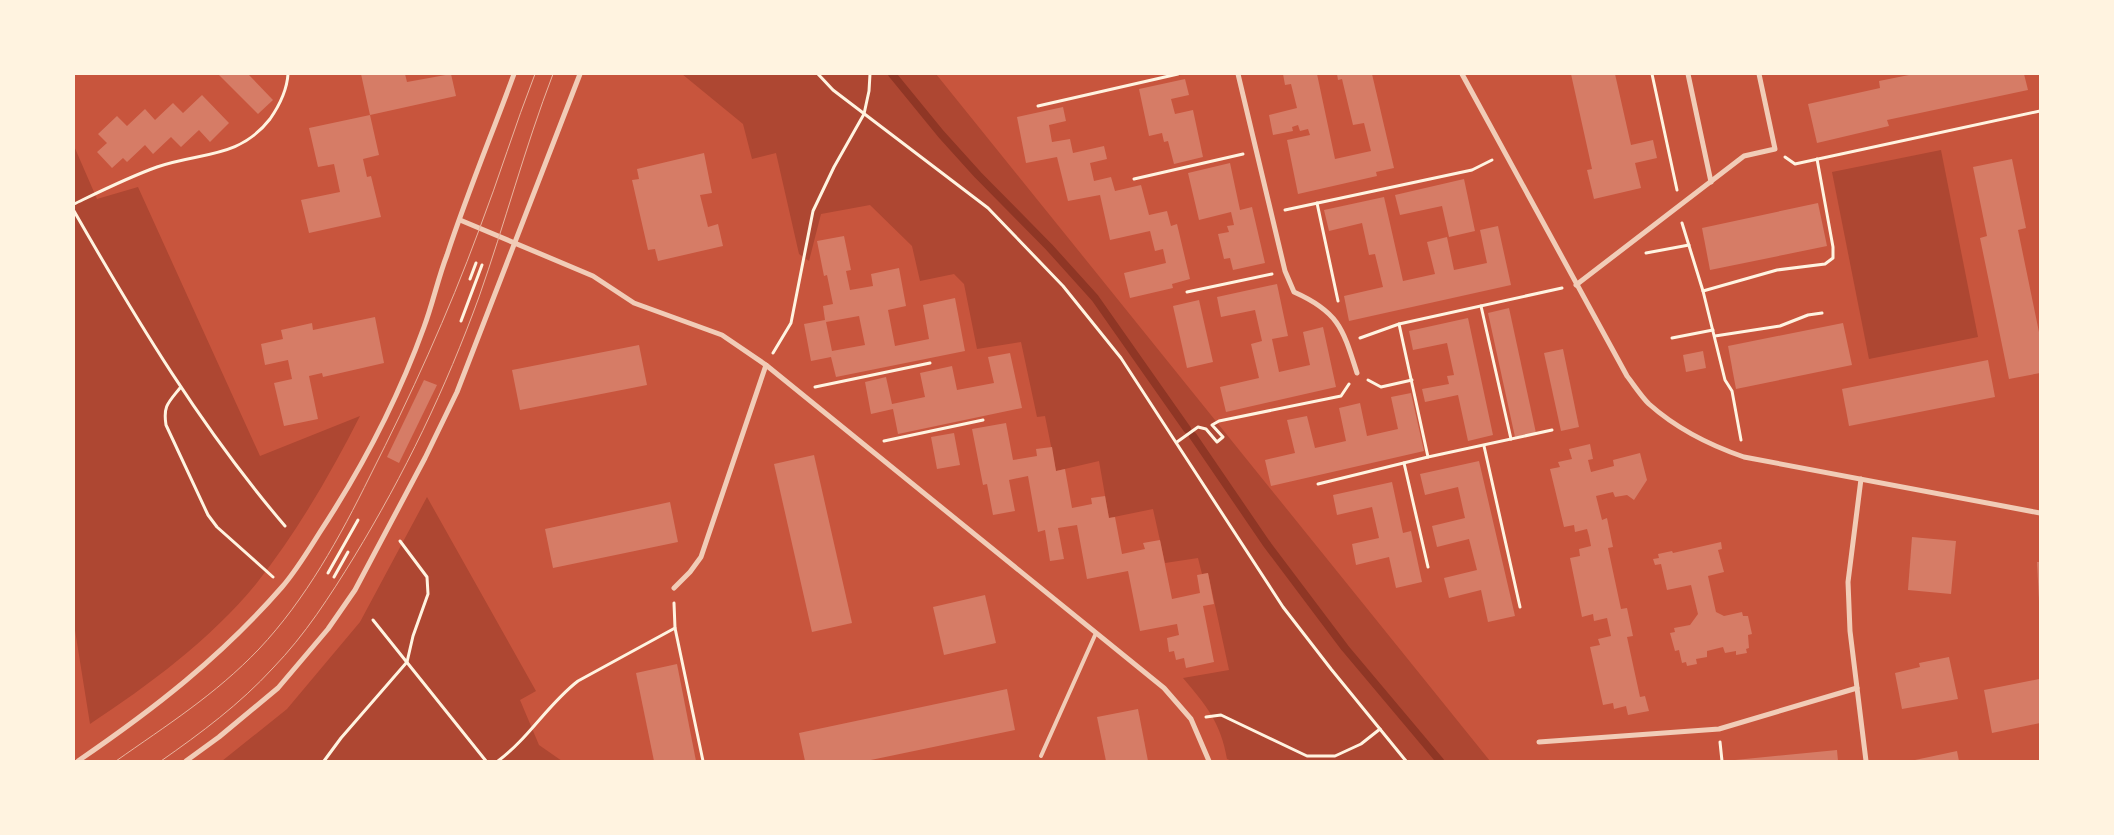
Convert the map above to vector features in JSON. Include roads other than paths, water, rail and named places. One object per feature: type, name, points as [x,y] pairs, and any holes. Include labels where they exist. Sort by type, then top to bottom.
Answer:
[{"type":"street","points":[[78,761],[130,726],[184,685],[240,633],[283,586],[339,504],[377,436],[425,326],[447,254],[514,74]]},
{"type":"street","points":[[186,761],[219,737],[278,688],[328,629],[354,590],[420,467],[457,392],[580,74]]},
{"type":"street","points":[[1238,74],[1285,271],[1294,292],[1315,302],[1331,313],[1347,342],[1356,373]]},
{"type":"street","points":[[1462,74],[1627,376],[1648,403],[1674,425],[1719,448],[1744,457],[2040,513]]},
{"type":"street","points":[[1688,74],[1711,182]]},
{"type":"street","points":[[1576,285],[1744,156],[1775,149],[1759,74]]},
{"type":"street","points":[[460,220],[593,276],[634,303],[722,334],[766,365],[1164,688],[1191,719],[1209,761]]},
{"type":"street","points":[[674,588],[690,572],[701,557],[766,365]]},
{"type":"street","points":[[1861,478],[1848,582],[1850,631],[1866,761]]},
{"type":"street","points":[[1539,742],[1719,729],[1857,688]]},
{"type":"lane","points":[[1041,756],[1096,633]]},
{"type":"waterway","points":[[892,74],[941,134],[978,175],[1049,247],[1095,298],[1187,429]]},
{"type":"waterway","points":[[1193,436],[1266,543],[1345,648],[1440,761]]},
{"type":"tram line","points":[[116,761],[190,709],[242,666],[276,630],[321,567],[347,522],[385,446],[442,323],[467,261],[535,74]]},
{"type":"tram line","points":[[161,761],[234,706],[285,655],[326,601],[390,495],[438,398],[466,331],[553,74]]}]
